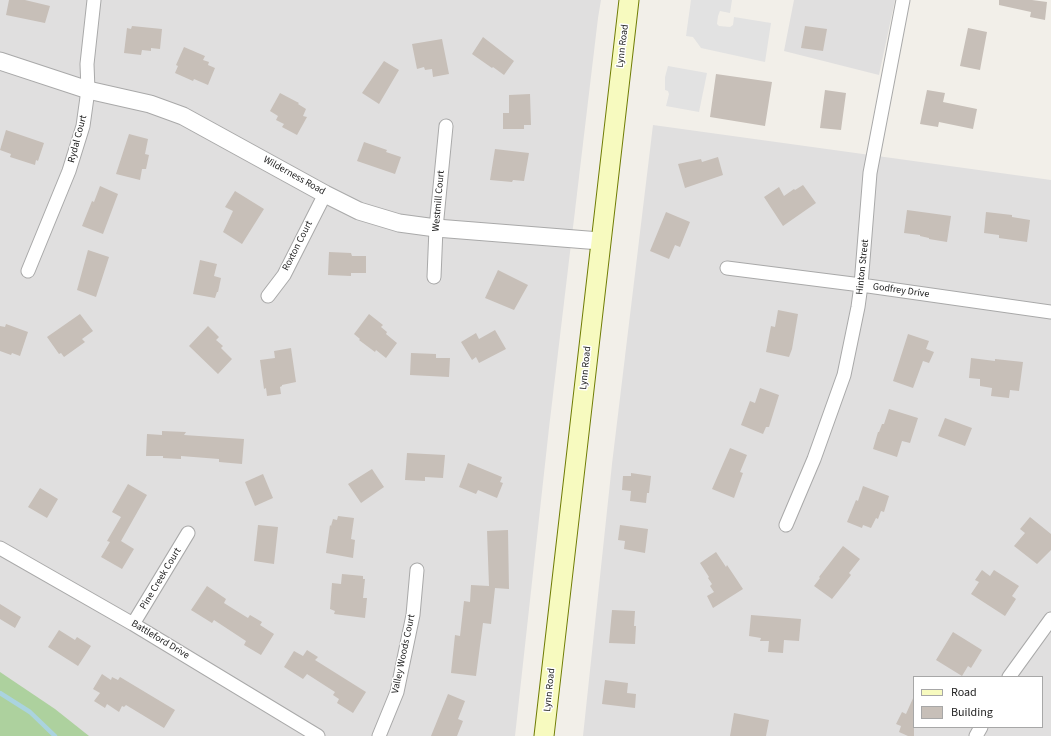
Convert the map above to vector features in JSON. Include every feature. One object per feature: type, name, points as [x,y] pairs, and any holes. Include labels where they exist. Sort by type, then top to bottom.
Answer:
[{"type":"main road","name":"Lynn Road","points":[[544,736],[629,0]]},
{"type":"street","name":"Rydal Court","points":[[28,271],[69,171],[83,126],[88,90],[87,64],[94,0]]},
{"type":"street","name":"Hinton Street","points":[[786,525],[814,458],[844,375],[861,285],[870,173],[904,0]]},
{"type":"street","name":"Wilderness Road","points":[[0,61],[88,90],[150,104],[183,116],[359,211],[399,223],[436,228],[600,241]]},
{"type":"street","name":"Westmill Court","points":[[434,277],[436,228],[446,126]]},
{"type":"street","name":"Roxton Court","points":[[268,296],[284,275],[325,194]]},
{"type":"street","name":"Godfrey Drive","points":[[727,268],[1051,312]]},
{"type":"street","name":"Pine Creek Court","points":[[133,624],[188,534]]},
{"type":"street","name":"Battleford Drive","points":[[0,548],[133,624],[318,736]]},
{"type":"street","name":"Valley Woods Court","points":[[379,736],[398,692],[413,615],[417,570]]},
{"type":"street","points":[[1010,676],[1051,619]]},
{"type":"shaded area","points":[[0,0],[601,0],[549,428],[515,736],[0,736]]},
{"type":"shaded area","points":[[691,0],[732,0],[730,13],[720,11],[717,24],[719,26],[730,27],[733,25],[734,17],[771,23],[765,62],[701,48],[693,37],[686,36]]},
{"type":"shaded area","points":[[794,0],[895,0],[879,75],[784,51]]},
{"type":"shaded area","points":[[668,66],[707,73],[699,112],[666,106],[669,94],[668,91],[665,90],[665,77]]},
{"type":"shaded area","points":[[653,125],[1051,180],[1051,736],[583,736],[612,464]]},
{"type":"green space","points":[[0,672],[55,709],[89,736],[0,736]]},
{"type":"building","points":[[9,0],[25,0],[50,6],[45,23],[6,15]]},
{"type":"building","points":[[999,0],[1032,0],[1047,2],[1045,20],[1030,17],[1031,12],[999,5]]},
{"type":"building","points":[[132,26],[162,29],[160,49],[151,48],[151,51],[142,50],[141,55],[124,53],[127,28],[131,29]]},
{"type":"building","points":[[805,26],[827,29],[823,51],[801,48]]},
{"type":"building","points":[[968,28],[987,32],[980,70],[960,66]]},
{"type":"building","points":[[483,37],[514,61],[504,75],[472,54]]},
{"type":"building","points":[[442,39],[449,74],[433,77],[432,69],[425,70],[424,67],[417,69],[412,44]]},
{"type":"building","points":[[184,47],[205,56],[203,60],[209,62],[208,65],[215,68],[208,85],[194,79],[193,81],[175,73],[178,66],[176,65]]},
{"type":"building","points":[[384,61],[399,70],[379,104],[362,93]]},
{"type":"building","points":[[716,74],[772,82],[765,126],[710,117]]},
{"type":"building","points":[[825,90],[846,93],[841,130],[820,128]]},
{"type":"building","points":[[927,90],[945,93],[943,102],[977,109],[973,129],[939,122],[938,127],[920,124]]},
{"type":"building","points":[[280,93],[299,103],[298,104],[306,109],[303,116],[307,117],[297,135],[282,127],[284,124],[276,120],[278,116],[270,111]]},
{"type":"building","points":[[530,94],[531,125],[524,125],[524,129],[503,129],[503,113],[509,113],[509,95]]},
{"type":"building","points":[[6,130],[44,143],[38,161],[36,160],[35,165],[10,157],[11,154],[0,150]]},
{"type":"building","points":[[129,134],[148,139],[145,154],[149,155],[146,169],[142,169],[140,180],[116,174]]},
{"type":"building","points":[[364,142],[387,150],[386,152],[401,157],[395,174],[357,161]]},
{"type":"building","points":[[495,149],[529,153],[524,181],[513,180],[512,182],[490,180]]},
{"type":"building","points":[[718,157],[723,175],[685,188],[678,164],[701,159],[702,162]]},
{"type":"building","points":[[803,185],[816,203],[783,226],[764,197],[779,187],[784,196]]},
{"type":"building","points":[[100,186],[118,194],[103,234],[82,226]]},
{"type":"building","points":[[235,191],[264,209],[242,244],[223,232],[233,211],[225,207]]},
{"type":"building","points":[[907,210],[951,216],[947,242],[929,239],[920,235],[904,233]]},
{"type":"building","points":[[666,212],[690,222],[680,247],[675,245],[669,259],[650,251]]},
{"type":"building","points":[[986,212],[1012,215],[1012,217],[1030,220],[1027,242],[999,238],[999,235],[984,233]]},
{"type":"building","points":[[88,250],[109,257],[96,297],[77,290]]},
{"type":"building","points":[[329,252],[351,253],[352,256],[366,256],[366,273],[351,273],[351,276],[328,275]]},
{"type":"building","points":[[200,260],[217,264],[214,276],[221,278],[215,298],[193,294]]},
{"type":"building","points":[[498,270],[528,285],[514,310],[485,298]]},
{"type":"building","points":[[778,310],[798,314],[792,349],[789,357],[766,352],[771,326],[775,327]]},
{"type":"building","points":[[80,314],[93,331],[82,339],[85,342],[64,357],[61,353],[59,354],[47,337]]},
{"type":"building","points":[[369,314],[383,325],[381,327],[387,332],[386,334],[397,343],[386,358],[359,340],[360,339],[354,334]]},
{"type":"building","points":[[6,324],[28,332],[20,356],[12,353],[11,355],[0,351],[0,326],[5,327]]},
{"type":"building","points":[[208,326],[219,337],[216,340],[223,346],[221,348],[232,359],[218,374],[189,346]]},
{"type":"building","points":[[495,330],[506,349],[479,363],[476,357],[472,360],[461,342],[476,333],[479,339]]},
{"type":"building","points":[[908,334],[929,341],[926,349],[934,352],[929,363],[923,361],[913,388],[893,381]]},
{"type":"building","points":[[291,348],[296,382],[282,385],[280,387],[281,394],[267,396],[266,388],[264,389],[260,360],[275,358],[274,351]]},
{"type":"building","points":[[411,353],[436,354],[436,358],[450,358],[449,377],[410,375]]},
{"type":"building","points":[[971,358],[1023,362],[1019,391],[1010,390],[1009,398],[991,396],[992,388],[980,386],[980,379],[969,378]]},
{"type":"building","points":[[760,388],[779,395],[769,427],[766,427],[763,434],[741,425],[750,401],[755,403]]},
{"type":"building","points":[[889,409],[918,418],[910,443],[902,441],[897,457],[873,449],[878,432],[882,424],[884,424]]},
{"type":"building","points":[[945,418],[972,428],[965,446],[938,436]]},
{"type":"building","points":[[162,431],[186,432],[184,435],[244,439],[242,464],[219,462],[219,459],[181,456],[181,459],[163,458],[163,456],[146,456],[147,434],[162,435]]},
{"type":"building","points":[[730,448],[747,455],[740,472],[743,473],[734,498],[712,489]]},
{"type":"building","points":[[407,453],[445,455],[443,478],[425,477],[425,481],[405,480]]},
{"type":"building","points":[[468,463],[502,477],[500,482],[503,483],[497,498],[478,490],[476,494],[459,487]]},
{"type":"building","points":[[372,469],[384,487],[361,503],[348,484]]},
{"type":"building","points":[[631,473],[651,476],[646,503],[630,501],[631,491],[622,490],[623,476],[631,476]]},
{"type":"building","points":[[263,474],[273,498],[255,506],[245,482]]},
{"type":"building","points":[[128,484],[147,495],[121,541],[134,549],[122,569],[101,557],[110,542],[107,541],[121,517],[112,512]]},
{"type":"building","points":[[863,486],[889,496],[884,512],[881,511],[878,519],[876,518],[871,528],[863,525],[862,528],[847,522],[856,500],[858,501]]},
{"type":"building","points":[[40,488],[58,499],[47,518],[28,507]]},
{"type":"building","points":[[338,516],[354,518],[351,539],[355,540],[353,558],[326,553],[330,525],[331,526],[333,519],[337,520]]},
{"type":"building","points":[[1030,517],[1051,534],[1051,550],[1037,564],[1014,546],[1025,533],[1020,529]]},
{"type":"building","points":[[258,525],[278,527],[274,564],[254,561]]},
{"type":"building","points":[[620,525],[648,529],[645,553],[624,549],[625,541],[618,540]]},
{"type":"building","points":[[508,530],[509,589],[495,588],[491,624],[483,623],[476,676],[451,673],[455,635],[460,636],[464,601],[470,602],[471,585],[489,586],[487,531]]},
{"type":"building","points":[[843,546],[860,559],[849,573],[851,575],[832,599],[814,586],[820,578],[819,577]]},
{"type":"building","points":[[716,552],[726,567],[727,565],[743,589],[713,608],[707,596],[714,592],[710,586],[712,584],[700,563]]},
{"type":"building","points":[[982,570],[990,576],[994,570],[1019,586],[1012,596],[1016,599],[1005,616],[971,594],[979,582],[975,580]]},
{"type":"building","points":[[342,574],[363,576],[363,579],[365,579],[363,598],[367,598],[365,618],[334,614],[335,611],[330,609],[332,583],[341,584]]},
{"type":"building","points":[[207,586],[226,599],[224,603],[248,618],[250,615],[262,622],[260,625],[274,634],[261,655],[244,645],[246,641],[214,620],[212,623],[191,610]]},
{"type":"building","points":[[0,604],[21,617],[15,628],[0,619]]},
{"type":"building","points":[[612,610],[635,611],[635,644],[609,643]]},
{"type":"building","points":[[751,615],[801,619],[799,641],[784,640],[783,653],[768,652],[769,641],[760,641],[761,638],[749,636]]},
{"type":"building","points":[[59,630],[75,640],[77,637],[91,646],[78,666],[48,647]]},
{"type":"building","points":[[953,632],[982,650],[971,668],[968,666],[962,676],[936,660]]},
{"type":"building","points":[[307,650],[318,657],[315,660],[366,692],[353,713],[337,703],[339,699],[333,695],[335,692],[307,674],[303,679],[284,667],[294,651],[303,656]]},
{"type":"building","points":[[102,674],[111,680],[112,677],[118,680],[120,677],[175,710],[164,728],[126,705],[124,707],[122,706],[119,712],[107,704],[105,708],[94,701],[100,693],[93,689]]},
{"type":"building","points":[[605,680],[628,683],[627,693],[636,694],[635,708],[602,704]]},
{"type":"building","points":[[448,694],[465,701],[458,719],[463,721],[457,736],[431,736]]},
{"type":"building","points":[[913,698],[914,736],[908,736],[899,732],[901,726],[896,724],[902,712],[906,714]]},
{"type":"building","points":[[734,713],[769,720],[766,736],[730,736]]},
{"type":"waterway","points":[[0,693],[30,712],[55,736]]}]
